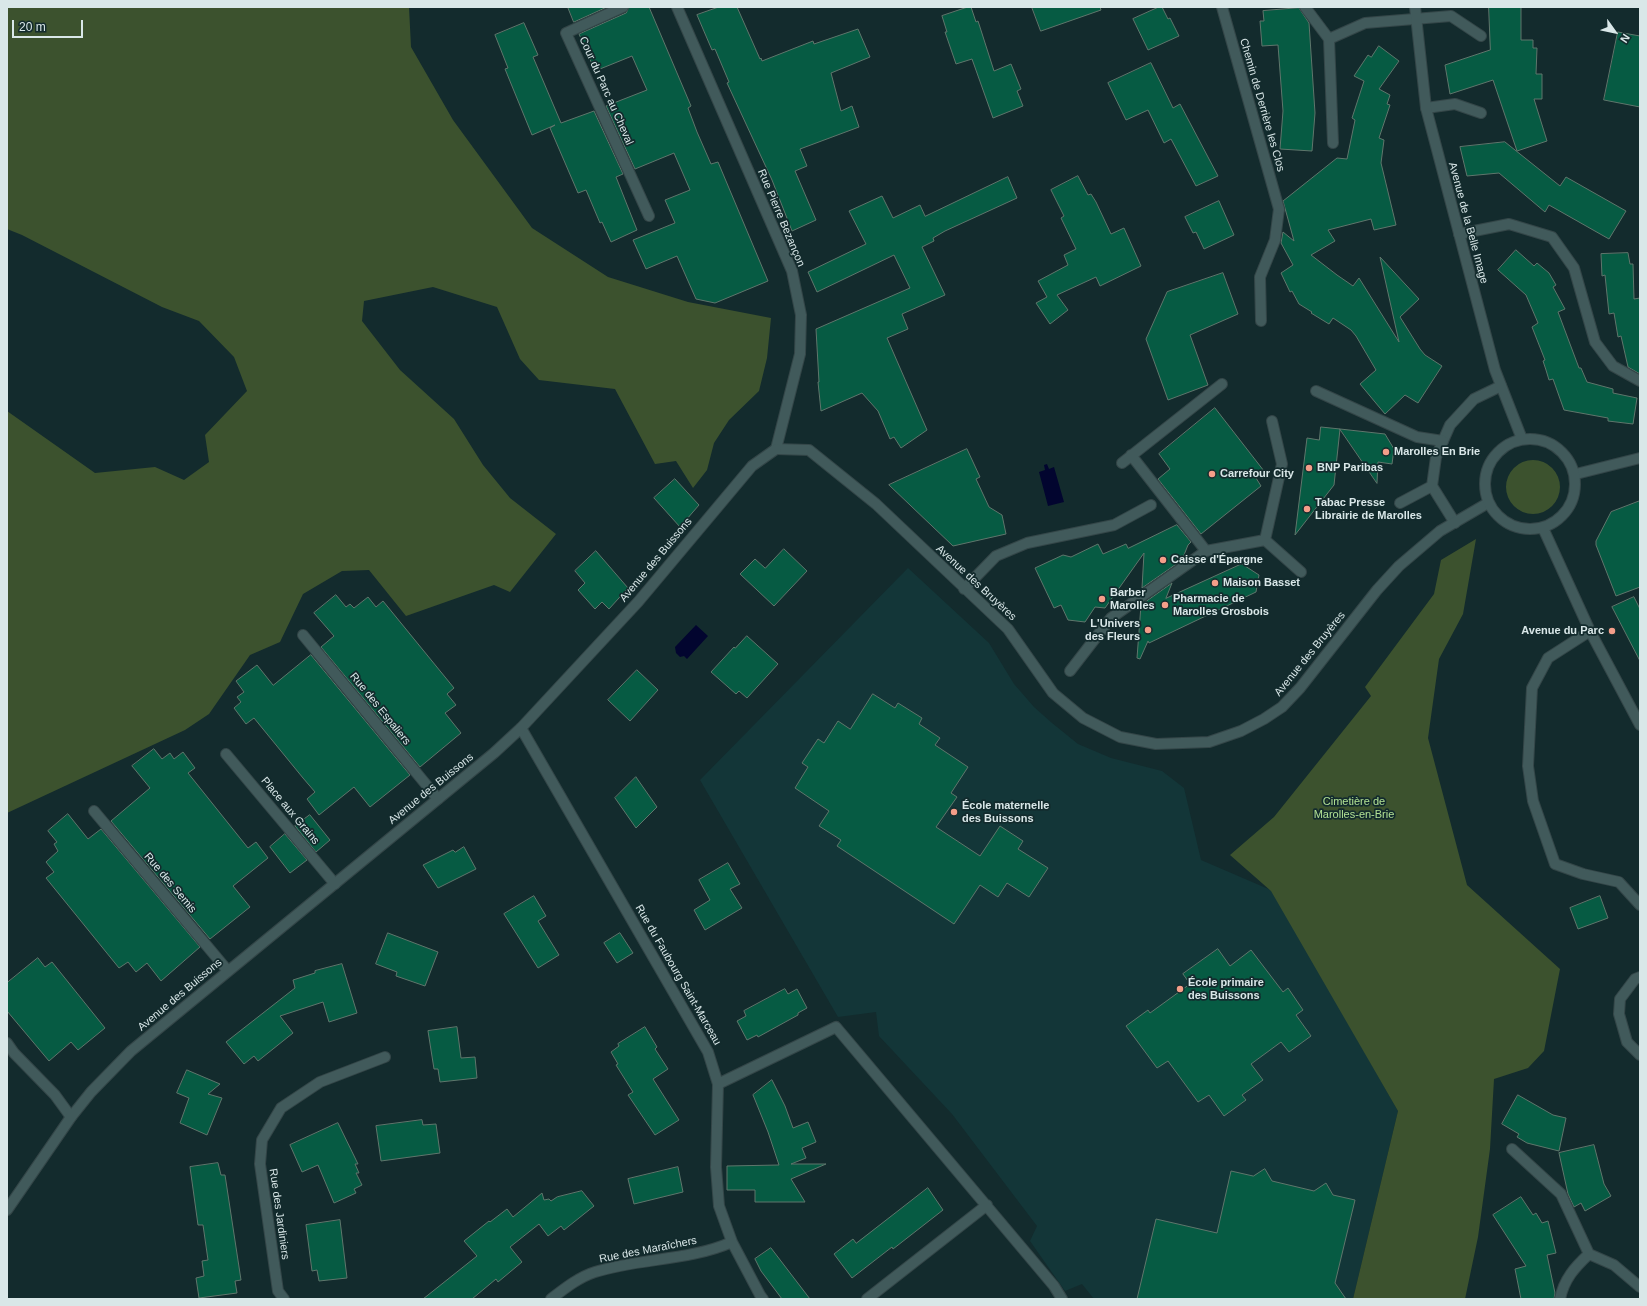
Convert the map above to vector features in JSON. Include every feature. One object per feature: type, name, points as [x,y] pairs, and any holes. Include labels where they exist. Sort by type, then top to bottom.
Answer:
[{"type":"street","name":"Cour du Parc au Cheval","points":[[622,7],[566,33],[649,216]]},
{"type":"street","name":"Rue Pierre Bezançon","points":[[677,7],[792,271],[801,315],[800,354],[776,449]]},
{"type":"street","name":"Chemin de Derrière les Clos","points":[[1222,7],[1278,209],[1274,240],[1260,277],[1261,321]]},
{"type":"street","points":[[1305,7],[1329,39],[1333,143]]},
{"type":"street","name":"Avenue de la Belle Image","points":[[1416,7],[1426,108],[1495,370],[1522,439]]},
{"type":"street","points":[[1329,39],[1365,23],[1417,20],[1451,16],[1481,36]]},
{"type":"street","points":[[1426,108],[1455,104],[1481,113]]},
{"type":"street","points":[[1458,234],[1509,224],[1552,237],[1574,268],[1595,342],[1613,366],[1640,381]]},
{"type":"street","points":[[1122,462],[1222,384]]},
{"type":"street","points":[[1455,523],[1432,486],[1436,457],[1450,425],[1474,399],[1501,386]]},
{"type":"street","points":[[1316,391],[1417,437],[1443,441]]},
{"type":"street","points":[[1265,540],[1282,464],[1272,421]]},
{"type":"street","points":[[1522,439],[1541,439],[1553,444],[1565,454],[1576,474],[1575,494],[1568,508],[1556,521],[1543,528],[1518,528],[1501,520],[1488,503],[1484,489],[1486,472],[1496,454],[1507,444],[1522,439]]},
{"type":"street","name":"Avenue des Bruyères","points":[[776,449],[809,450],[876,504],[964,589],[1008,629],[1053,693],[1083,718],[1120,737],[1156,744],[1209,742],[1241,731],[1264,719],[1282,707],[1300,688],[1377,590],[1399,566],[1440,531],[1488,503]]},
{"type":"street","name":"Avenue des Buissons","points":[[7,1210],[71,1117],[91,1092],[131,1051],[494,753],[521,728],[638,602],[752,466],[776,449]]},
{"type":"street","points":[[1131,456],[1206,551]]},
{"type":"street","points":[[1576,474],[1640,458]]},
{"type":"street","points":[[1400,503],[1432,486]]},
{"type":"street","points":[[964,589],[996,556],[1027,543],[1114,525],[1151,505]]},
{"type":"street","points":[[1543,528],[1590,631],[1640,725]]},
{"type":"street","points":[[1070,671],[1111,618],[1206,551],[1265,540]]},
{"type":"street","points":[[1265,540],[1301,572]]},
{"type":"street","points":[[1590,631],[1548,658],[1532,688],[1528,766],[1533,801],[1555,864],[1583,874],[1619,882],[1640,905]]},
{"type":"street","name":"Rue des Espaliers","points":[[303,635],[438,799]]},
{"type":"street","name":"Rue du Faubourg Saint-Marceau","points":[[521,728],[708,1052],[718,1084],[716,1167],[719,1206],[732,1242],[763,1299]]},
{"type":"street","name":"Place aux Grains","points":[[226,754],[335,884]]},
{"type":"street","name":"Rue des Semis","points":[[94,811],[228,971]]},
{"type":"street","points":[[1640,977],[1635,979],[1620,999],[1619,1014],[1627,1042],[1640,1055]]},
{"type":"street","points":[[718,1084],[836,1027],[987,1205],[1054,1286],[1062,1299]]},
{"type":"street","points":[[7,1043],[14,1054],[55,1095],[71,1117]]},
{"type":"street","name":"Rue des Jardiniers","points":[[284,1299],[278,1291],[260,1164],[262,1140],[281,1108],[320,1082],[385,1057]]},
{"type":"street","points":[[1512,1149],[1561,1194],[1590,1254],[1614,1265],[1640,1288]]},
{"type":"street","points":[[867,1299],[987,1205]]},
{"type":"street","name":"Rue des Maraîchers","points":[[551,1299],[564,1289],[594,1273],[618,1267],[713,1250],[732,1242]]},
{"type":"street","points":[[1560,1299],[1562,1291],[1572,1270],[1590,1254]]},
{"type":"shaded area","points":[[908,568],[989,643],[1014,684],[1034,707],[1078,744],[1111,758],[1162,771],[1184,788],[1201,860],[1273,891],[1398,1111],[1353,1299],[1094,1299],[1082,1284],[1065,1291],[1030,1241],[1037,1226],[952,1114],[879,1036],[876,1012],[838,1017],[700,780]]},
{"type":"green space","points":[[7,7],[409,7],[411,47],[453,120],[532,228],[608,277],[688,302],[771,318],[767,358],[759,391],[729,420],[714,443],[707,470],[693,488],[676,461],[655,464],[615,389],[539,380],[520,359],[497,307],[433,287],[364,301],[362,321],[400,370],[454,419],[483,465],[510,498],[556,534],[510,592],[494,585],[406,616],[369,570],[342,571],[303,594],[280,642],[250,655],[209,714],[185,730],[7,813],[7,411],[95,473],[155,467],[184,480],[209,462],[205,435],[247,391],[234,357],[199,321],[162,307],[22,235],[7,229]]},
{"type":"green space","points":[[1528,460],[1538,460],[1548,464],[1556,472],[1560,482],[1560,492],[1556,502],[1548,510],[1538,514],[1528,514],[1518,510],[1510,502],[1506,492],[1506,482],[1510,472],[1518,464]]},
{"type":"green space","name":"Cimetière de Marolles-en-Brie","points":[[1476,539],[1463,614],[1439,659],[1428,738],[1467,885],[1560,969],[1544,1051],[1528,1068],[1494,1079],[1490,1149],[1478,1237],[1465,1299],[1353,1299],[1398,1111],[1271,891],[1230,855],[1274,817],[1371,696],[1365,687],[1434,594],[1441,560]]},
{"type":"water","points":[[1047,464],[1049,469],[1054,467],[1064,502],[1048,506],[1039,472],[1045,470],[1044,465]]},
{"type":"water","points":[[696,625],[708,636],[687,659],[684,656],[680,657],[676,653],[675,647]]},
{"type":"building","points":[[568,7],[607,7],[574,22]]},
{"type":"building","points":[[629,7],[649,7],[691,106],[688,108],[697,132],[711,164],[718,162],[768,281],[715,303],[696,299],[677,256],[646,269],[633,240],[675,223],[665,200],[690,190],[674,153],[635,169],[606,106],[647,90],[632,56],[595,71],[579,34],[626,13]]},
{"type":"building","points":[[719,7],[737,7],[762,61],[813,41],[814,44],[858,29],[870,57],[831,73],[841,111],[852,106],[859,127],[800,149],[807,166],[795,171],[816,220],[792,231],[772,180],[727,83],[729,82],[715,49],[712,50],[697,15]]},
{"type":"building","points":[[971,7],[976,22],[978,21],[994,71],[1011,64],[1021,89],[1017,91],[1023,106],[993,118],[972,59],[956,64],[945,32],[947,32],[942,16]]},
{"type":"building","points":[[1032,7],[1100,7],[1101,10],[1041,31]]},
{"type":"building","points":[[1162,7],[1168,19],[1170,18],[1179,36],[1148,50],[1133,19]]},
{"type":"building","points":[[1489,7],[1521,7],[1521,40],[1533,40],[1533,48],[1537,48],[1536,74],[1542,74],[1542,99],[1534,99],[1547,141],[1517,151],[1493,80],[1450,94],[1445,65],[1490,50]]},
{"type":"building","points":[[1299,8],[1309,23],[1315,113],[1312,151],[1280,149],[1283,111],[1278,45],[1262,46],[1260,21],[1264,21],[1263,11]]},
{"type":"building","points":[[524,23],[538,55],[533,57],[561,123],[594,111],[623,174],[616,177],[637,230],[611,242],[602,222],[600,223],[586,190],[578,193],[550,128],[555,125],[532,135],[505,69],[508,68],[495,35]]},
{"type":"building","points":[[1618,32],[1640,36],[1640,107],[1604,100]]},
{"type":"building","points":[[1379,46],[1399,61],[1379,89],[1390,95],[1387,104],[1390,105],[1379,138],[1384,140],[1381,163],[1396,225],[1374,230],[1371,219],[1328,230],[1335,241],[1311,255],[1353,286],[1359,278],[1399,342],[1380,257],[1419,299],[1400,317],[1425,355],[1442,366],[1418,403],[1405,395],[1385,414],[1360,384],[1376,370],[1356,336],[1351,330],[1333,318],[1329,324],[1299,304],[1292,291],[1290,292],[1281,273],[1293,265],[1281,243],[1283,232],[1294,241],[1283,201],[1337,158],[1347,159],[1355,120],[1352,118],[1364,81],[1354,76],[1368,55],[1371,57]]},
{"type":"building","points":[[1151,63],[1173,108],[1180,104],[1218,176],[1196,186],[1171,139],[1164,143],[1148,110],[1126,120],[1108,83]]},
{"type":"building","points":[[1505,142],[1560,186],[1566,177],[1626,211],[1609,239],[1549,205],[1545,212],[1499,173],[1467,176],[1460,147]]},
{"type":"building","points":[[1078,176],[1088,195],[1091,194],[1096,202],[1111,234],[1124,228],[1141,266],[1100,286],[1096,277],[1057,295],[1068,310],[1050,324],[1036,303],[1047,297],[1038,281],[1068,265],[1064,255],[1076,249],[1061,218],[1064,216],[1051,190]]},
{"type":"building","points":[[1008,177],[1017,198],[945,231],[933,238],[934,241],[922,247],[945,295],[902,314],[908,329],[887,338],[927,430],[901,448],[894,437],[890,439],[878,411],[862,393],[821,411],[818,382],[816,329],[910,288],[894,255],[817,292],[808,272],[866,244],[849,211],[882,196],[893,218],[920,205],[925,216]]},
{"type":"building","points":[[1219,201],[1234,235],[1204,249],[1196,232],[1193,233],[1185,217]]},
{"type":"building","points":[[1516,250],[1534,266],[1537,263],[1549,273],[1556,285],[1553,287],[1565,309],[1558,312],[1579,368],[1581,368],[1587,382],[1613,389],[1613,393],[1637,398],[1633,424],[1608,421],[1608,418],[1564,410],[1553,379],[1549,380],[1543,361],[1545,360],[1532,327],[1538,323],[1526,295],[1498,270]]},
{"type":"building","points":[[1628,253],[1630,264],[1633,264],[1634,299],[1640,298],[1640,374],[1628,367],[1621,336],[1618,337],[1614,313],[1609,314],[1605,275],[1602,276],[1601,254]]},
{"type":"building","points":[[1223,273],[1238,314],[1190,335],[1208,385],[1168,400],[1146,339],[1167,292]]},
{"type":"building","name":"Carrefour City","points":[[1215,408],[1264,471],[1256,478],[1261,486],[1201,534],[1158,479],[1170,469],[1159,454]]},
{"type":"building","points":[[1321,427],[1340,429],[1334,485],[1295,535],[1307,438],[1319,440]]},
{"type":"building","points":[[1340,429],[1385,434],[1394,449],[1392,464],[1378,462],[1377,483]]},
{"type":"building","points":[[967,449],[980,477],[976,479],[989,507],[1002,515],[1006,534],[953,546],[889,485]]},
{"type":"building","points":[[675,479],[699,505],[680,527],[654,498]]},
{"type":"building","points":[[1640,501],[1640,587],[1616,596],[1596,545],[1596,541],[1611,512]]},
{"type":"building","points":[[1177,525],[1191,542],[1188,545],[1182,560],[1142,588],[1144,553],[1105,608],[1095,607],[1085,622],[1068,620],[1061,605],[1054,608],[1035,568],[1063,555],[1071,557],[1098,544],[1103,554],[1126,544],[1128,548]]},
{"type":"building","points":[[784,549],[807,571],[774,606],[740,574],[755,559],[765,568]]},
{"type":"building","points":[[596,551],[628,588],[609,609],[602,602],[595,609],[578,590],[585,583],[575,571]]},
{"type":"building","points":[[1242,564],[1259,575],[1256,592],[1149,643],[1148,641],[1140,659],[1137,658],[1141,605],[1172,583],[1166,598]]},
{"type":"building","points":[[336,595],[346,607],[350,604],[354,608],[368,597],[376,607],[383,601],[454,688],[447,694],[456,705],[445,713],[461,733],[420,767],[321,647],[334,636],[314,613]]},
{"type":"building","points":[[1634,597],[1640,609],[1640,661],[1612,607]]},
{"type":"building","points":[[747,636],[778,664],[747,698],[739,691],[736,694],[711,672],[734,647],[735,648]]},
{"type":"building","points":[[311,655],[410,775],[370,807],[354,787],[319,815],[307,799],[315,792],[254,718],[246,724],[234,708],[241,702],[237,697],[244,692],[236,681],[257,665],[273,685]]},
{"type":"building","points":[[637,670],[658,690],[630,721],[608,700]]},
{"type":"building","name":"École maternelle des Buissons","points":[[873,694],[895,708],[898,703],[922,718],[919,724],[940,738],[935,745],[968,767],[951,793],[957,797],[936,827],[980,856],[1000,826],[1023,841],[1018,849],[1048,868],[1029,897],[1007,883],[998,897],[980,885],[954,924],[837,846],[841,840],[819,826],[829,811],[795,788],[808,767],[802,763],[818,739],[824,743],[838,721],[850,729]]},
{"type":"building","points":[[154,749],[162,759],[170,753],[174,759],[183,752],[195,768],[188,773],[248,848],[256,842],[268,858],[233,886],[250,907],[210,939],[111,821],[150,788],[132,766]]},
{"type":"building","points":[[636,777],[657,807],[636,828],[615,798]]},
{"type":"building","points":[[68,814],[88,839],[101,829],[200,947],[161,981],[147,963],[136,972],[128,962],[119,968],[46,878],[54,872],[46,862],[58,851],[54,844],[57,842],[48,831]]},
{"type":"building","points":[[310,815],[330,840],[316,852],[295,826]]},
{"type":"building","points":[[285,834],[307,860],[290,873],[270,847]]},
{"type":"building","points":[[464,847],[476,869],[438,888],[423,865],[453,850],[455,852]]},
{"type":"building","points":[[728,863],[740,884],[730,889],[742,908],[705,930],[694,910],[710,900],[699,880]]},
{"type":"building","points":[[534,896],[546,916],[538,921],[559,955],[538,968],[504,914]]},
{"type":"building","points":[[1600,896],[1608,918],[1578,929],[1570,908]]},
{"type":"building","points":[[388,933],[438,952],[425,986],[396,976],[397,972],[376,964]]},
{"type":"building","points":[[620,933],[633,953],[617,963],[604,943]]},
{"type":"building","name":"École primaire des Buissons","points":[[1218,949],[1230,966],[1251,950],[1283,992],[1288,988],[1303,1010],[1296,1015],[1311,1036],[1289,1052],[1281,1042],[1251,1064],[1263,1080],[1242,1095],[1246,1100],[1224,1116],[1209,1095],[1198,1102],[1168,1061],[1157,1068],[1126,1026],[1148,1010],[1150,1013],[1190,984],[1183,974]]},
{"type":"building","points":[[38,958],[45,967],[52,962],[105,1028],[78,1050],[71,1042],[49,1061],[7,1011],[7,983]]},
{"type":"building","points":[[342,964],[357,1013],[329,1022],[323,1002],[280,1016],[293,1033],[258,1061],[254,1056],[244,1064],[226,1042],[295,988],[293,980],[315,973],[315,971]]},
{"type":"building","points":[[785,989],[788,994],[797,989],[807,1008],[798,1013],[798,1015],[758,1037],[757,1035],[747,1040],[737,1021],[746,1016],[744,1011]]},
{"type":"building","points":[[457,1027],[461,1058],[475,1057],[477,1078],[440,1082],[438,1069],[434,1069],[428,1031]]},
{"type":"building","points":[[645,1027],[657,1047],[655,1049],[668,1069],[653,1079],[679,1120],[655,1135],[628,1095],[633,1092],[616,1065],[618,1064],[611,1052],[619,1046],[618,1044]]},
{"type":"building","points":[[187,1070],[220,1084],[208,1094],[222,1098],[207,1135],[180,1123],[189,1098],[177,1093]]},
{"type":"building","points":[[772,1080],[785,1106],[793,1128],[808,1122],[816,1142],[802,1148],[806,1158],[791,1164],[826,1164],[791,1179],[805,1202],[755,1202],[755,1190],[727,1190],[727,1166],[779,1165],[753,1095]]},
{"type":"building","points":[[1518,1095],[1553,1115],[1566,1118],[1559,1151],[1527,1143],[1517,1137],[1519,1134],[1502,1124]]},
{"type":"building","points":[[422,1120],[423,1125],[436,1124],[440,1153],[381,1161],[376,1126]]},
{"type":"building","points":[[338,1123],[358,1164],[355,1164],[359,1173],[356,1173],[362,1185],[354,1189],[356,1193],[334,1203],[318,1165],[302,1172],[290,1145]]},
{"type":"building","points":[[1594,1145],[1604,1184],[1611,1196],[1585,1211],[1581,1203],[1574,1207],[1568,1194],[1559,1153]]},
{"type":"building","points":[[218,1163],[221,1175],[225,1175],[241,1280],[235,1281],[237,1293],[199,1298],[196,1278],[204,1276],[202,1261],[208,1260],[203,1225],[198,1225],[190,1167]]},
{"type":"building","points":[[678,1167],[683,1192],[634,1204],[628,1179]]},
{"type":"building","points":[[1265,1169],[1272,1181],[1314,1191],[1326,1183],[1333,1195],[1355,1200],[1335,1283],[1346,1299],[1137,1299],[1156,1219],[1217,1233],[1231,1171],[1253,1176]]},
{"type":"building","points":[[928,1188],[943,1210],[893,1249],[892,1247],[852,1278],[834,1254],[853,1239],[856,1243]]},
{"type":"building","points":[[582,1191],[594,1206],[564,1230],[561,1226],[548,1236],[539,1224],[510,1247],[522,1262],[498,1282],[496,1279],[472,1299],[423,1299],[477,1256],[464,1241],[489,1221],[490,1222],[507,1209],[513,1217],[542,1193],[544,1200],[549,1199],[551,1201],[557,1197]]},
{"type":"building","points":[[1521,1197],[1533,1215],[1536,1213],[1542,1223],[1548,1221],[1556,1253],[1547,1255],[1555,1293],[1554,1299],[1521,1299],[1515,1269],[1526,1266],[1493,1215]]},
{"type":"building","points":[[340,1220],[347,1278],[319,1281],[317,1270],[312,1271],[306,1225]]},
{"type":"building","points":[[771,1248],[810,1299],[782,1299],[761,1271],[755,1259]]},
{"type":"place","name":"Marolles En Brie","points":[[1386,452]]},
{"type":"place","name":"BNP Paribas","points":[[1309,468]]},
{"type":"place","name":"Carrefour City","points":[[1212,474]]},
{"type":"place","name":"Tabac Presse Librairie de Marolles","points":[[1307,509]]},
{"type":"place","name":"Caisse d'Épargne","points":[[1163,560]]},
{"type":"place","name":"Maison Basset","points":[[1215,583]]},
{"type":"place","name":"Barber Marolles","points":[[1102,599]]},
{"type":"place","name":"Pharmacie de Marolles Grosbois","points":[[1165,605]]},
{"type":"place","name":"L'Univers des Fleurs","points":[[1148,630]]},
{"type":"place","name":"Avenue du Parc","points":[[1612,631]]},
{"type":"place","name":"École maternelle des Buissons","points":[[954,812]]},
{"type":"place","name":"École primaire des Buissons","points":[[1180,989]]}]
